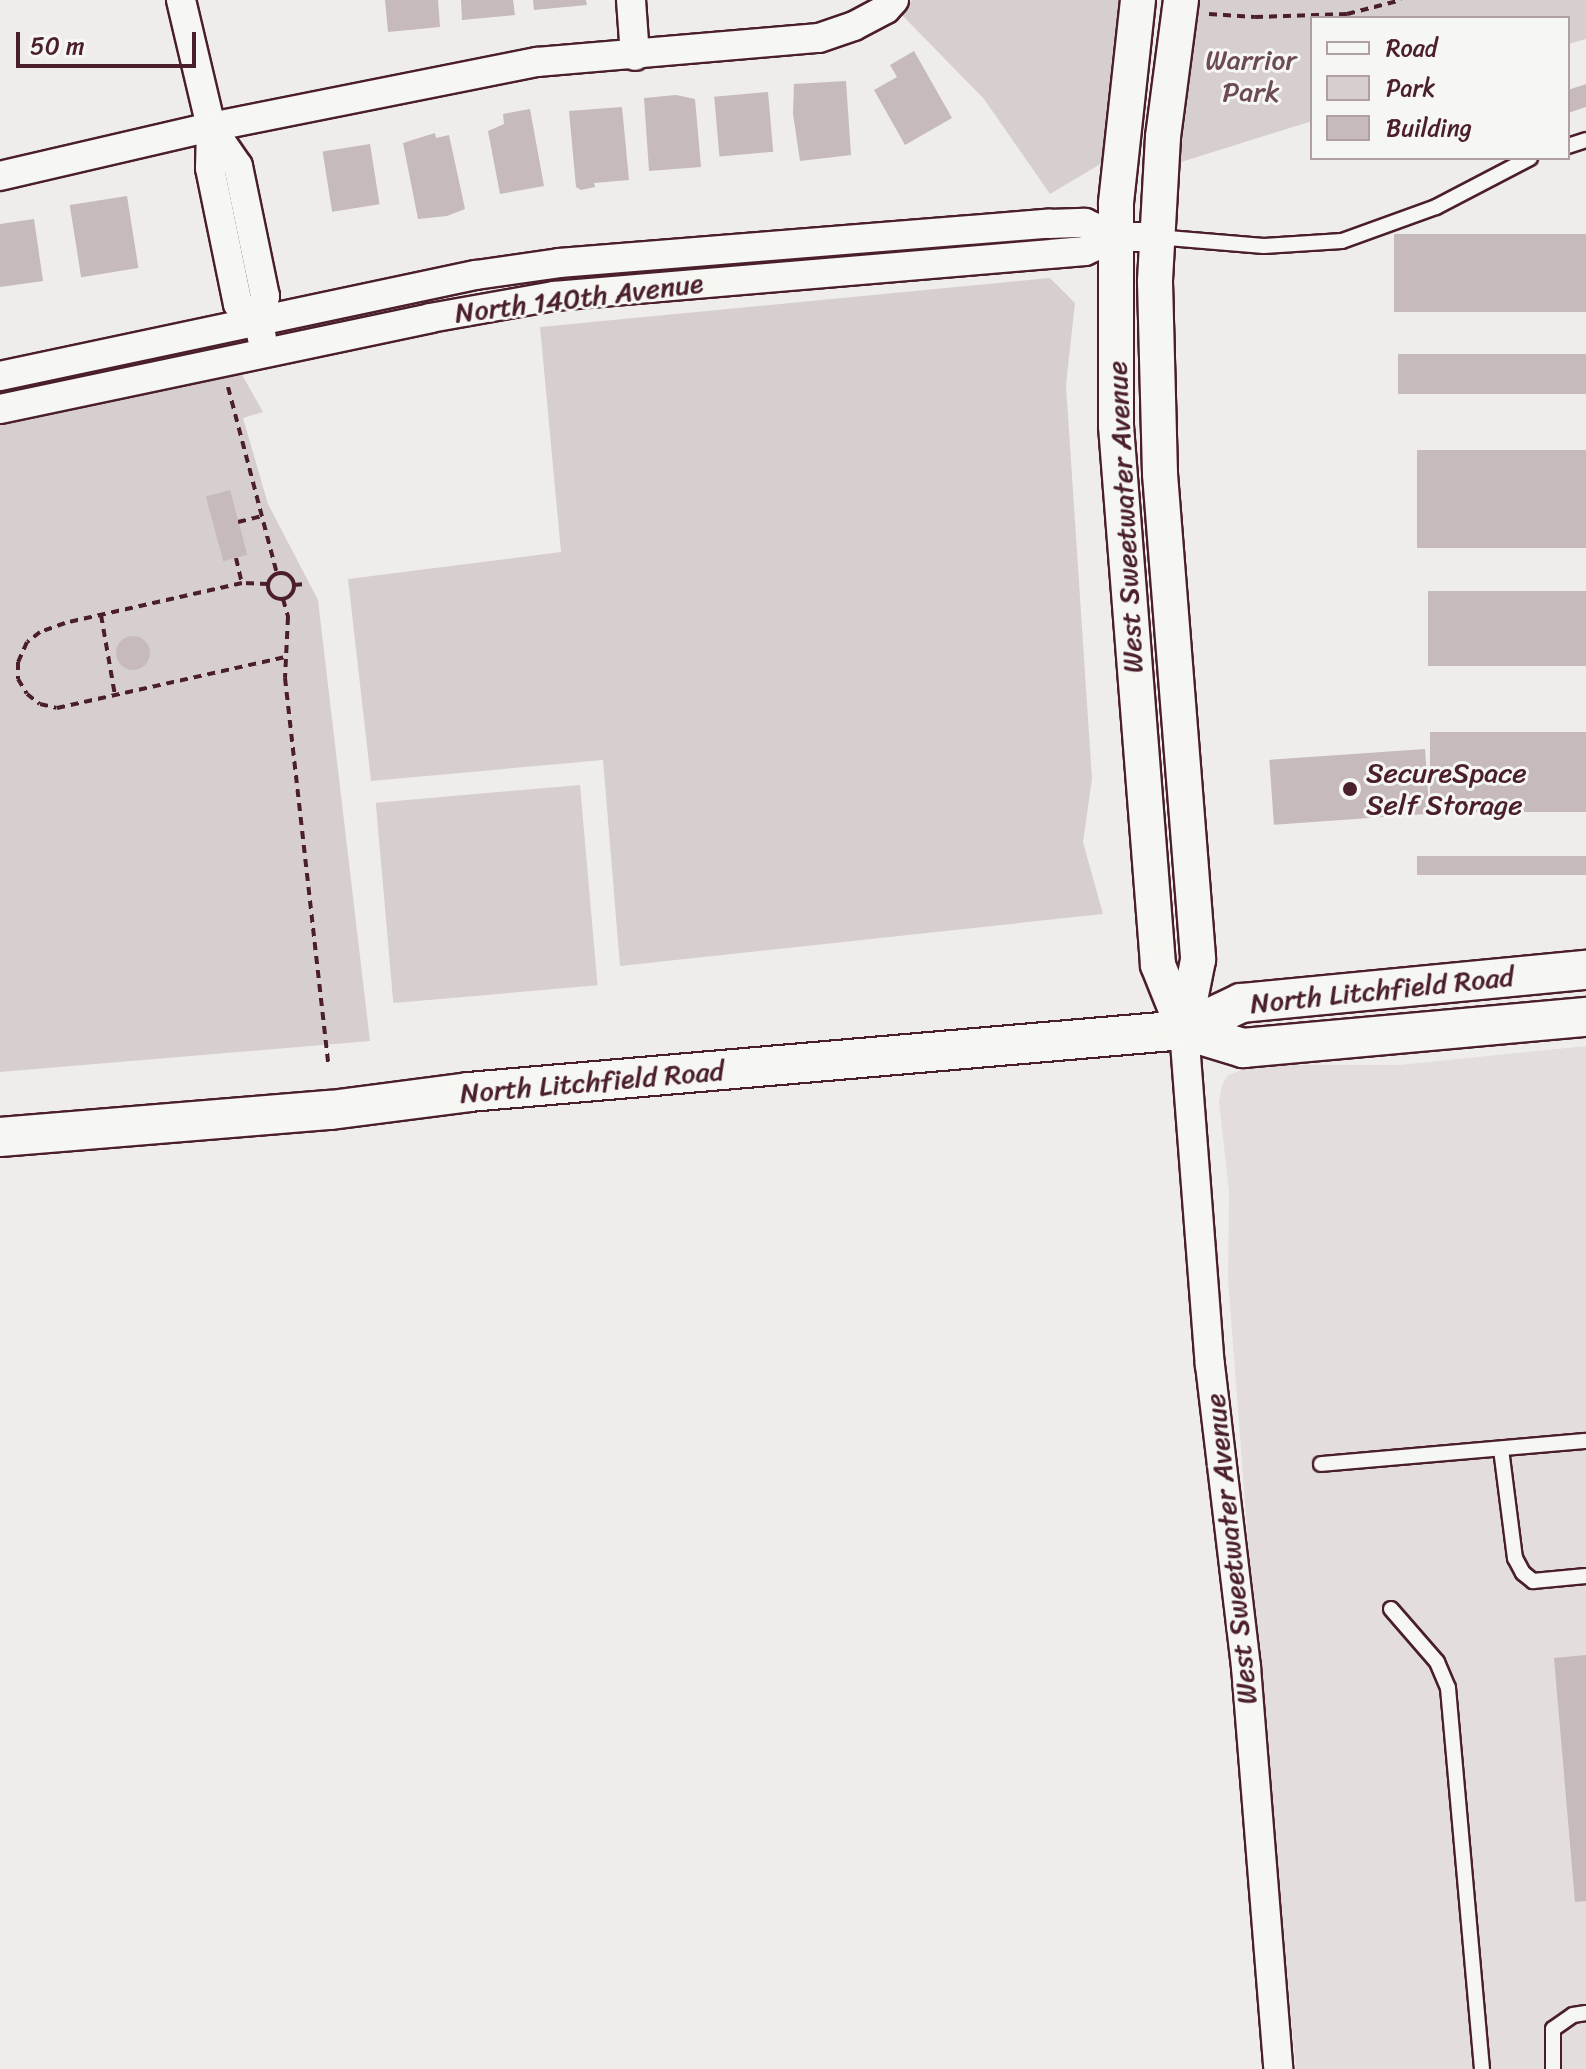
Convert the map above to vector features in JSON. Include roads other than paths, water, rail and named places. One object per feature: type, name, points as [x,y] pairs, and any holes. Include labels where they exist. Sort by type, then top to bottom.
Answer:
[{"type":"main road","name":"North Litchfield Road","points":[[0,1137],[331,1110],[469,1092],[1184,1030],[1241,1003],[1586,970]]},
{"type":"main road","name":"North Litchfield Road","points":[[1184,1030],[1243,1048],[1586,1017]]},
{"type":"street","points":[[181,0],[211,127],[238,166],[265,296],[259,323],[265,352]]},
{"type":"street","points":[[631,0],[635,56]]},
{"type":"street","name":"West Sweetwater Avenue","points":[[1138,0],[1119,155],[1116,426],[1158,965],[1184,1030]]},
{"type":"street","points":[[0,176],[211,127],[537,62],[819,38],[854,26],[890,5]]},
{"type":"street","name":"West Sweetwater Avenue","points":[[1195,7],[1163,137],[1156,237],[1160,474],[1198,960],[1184,1030],[1210,1365],[1246,1667],[1278,2069]]},
{"type":"street","name":"North 140th Avenue","points":[[0,376],[476,275],[559,263],[1049,224],[1085,223],[1116,237],[1156,237]]},
{"type":"street","name":"North 140th Avenue","points":[[0,409],[265,352],[554,296],[1085,251],[1116,237]]},
{"type":"lane","points":[[1156,237],[1264,246],[1342,241],[1436,207],[1526,160]]},
{"type":"lane","points":[[1321,1464],[1586,1441]]},
{"type":"lane","points":[[1501,1449],[1515,1558],[1523,1573],[1533,1581],[1586,1576]]},
{"type":"lane","points":[[1391,1609],[1437,1662],[1448,1688],[1482,2069]]},
{"type":"lane","points":[[1553,2069],[1553,2029],[1573,2015],[1586,2013]]},
{"type":"place","name":"SecureSpace Self Storage","points":[[1350,789]]},
{"type":"park label","name":"Warrior Park","points":[[1251,76]]}]
